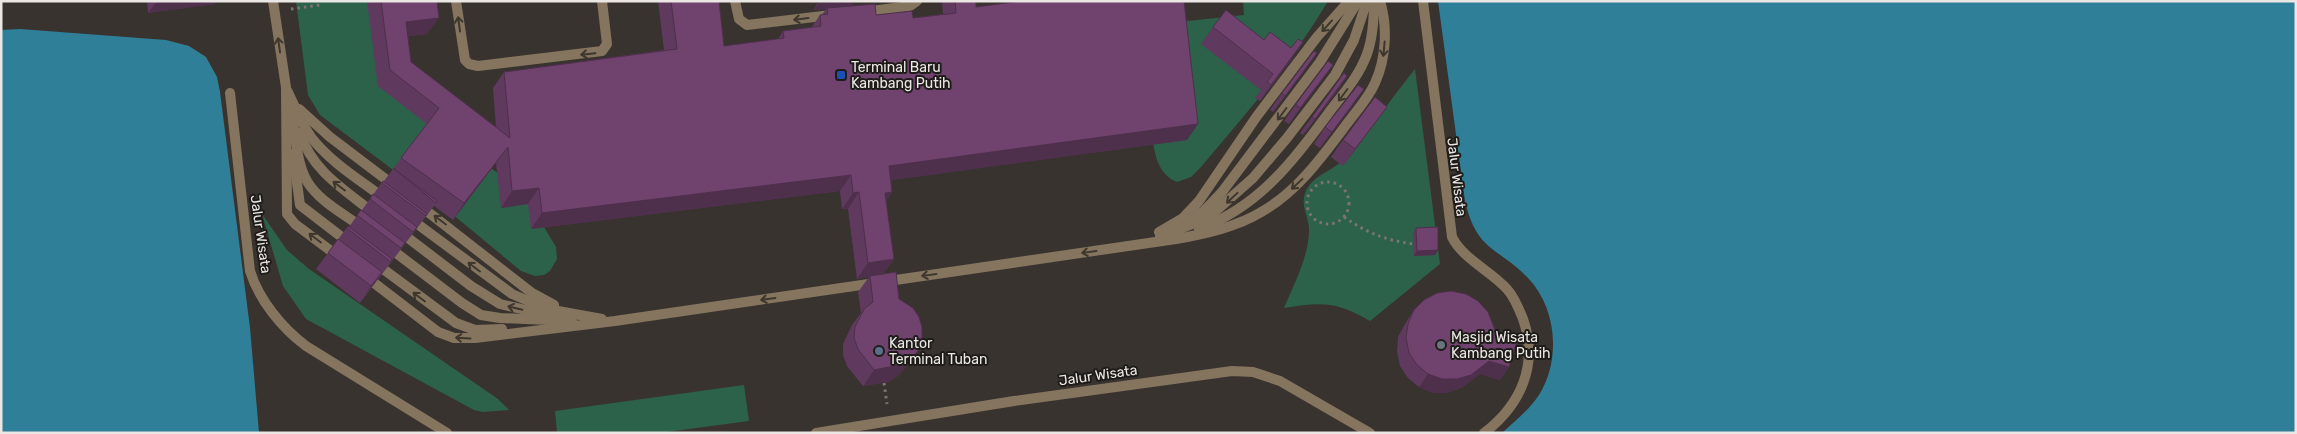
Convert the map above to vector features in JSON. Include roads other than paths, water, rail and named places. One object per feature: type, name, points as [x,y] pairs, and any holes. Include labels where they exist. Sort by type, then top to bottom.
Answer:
[{"type":"lane","points":[[456,1],[465,60],[473,66],[478,66],[602,51],[606,44],[602,1]]},
{"type":"lane","points":[[736,1],[740,19],[750,25],[910,6],[917,1]]},
{"type":"lane","points":[[1138,245],[1170,226],[1192,209],[1249,127],[1306,52],[1349,1]]},
{"type":"lane","points":[[1138,245],[1204,211],[1222,192],[1320,62],[1358,1]]},
{"type":"lane","points":[[1138,245],[1193,225],[1209,217],[1253,178],[1287,138],[1335,74],[1356,34],[1366,1]]},
{"type":"lane","points":[[1138,245],[1197,230],[1226,218],[1261,194],[1278,177],[1302,149],[1359,72],[1371,39],[1374,1]]},
{"type":"lane","points":[[286,88],[288,214],[295,224],[438,332],[454,338],[475,338],[615,321],[1138,245],[1195,236],[1242,221],[1264,210],[1319,162],[1375,84],[1384,45],[1384,16],[1380,1]]},
{"type":"lane","name":"Jalur Wisata","points":[[1422,1],[1452,237],[1459,248],[1508,290],[1518,308],[1528,337],[1529,362],[1520,393],[1505,414],[1484,433]]},
{"type":"lane","points":[[274,6],[300,205],[448,318],[469,329],[482,330],[615,321]]},
{"type":"lane","points":[[286,88],[299,110],[309,120],[543,300],[563,308],[615,321]]},
{"type":"lane","points":[[286,88],[302,139],[318,167],[328,178],[471,286],[500,304],[559,317],[615,321]]},
{"type":"lane","points":[[286,88],[305,128],[330,157],[501,287],[522,299],[547,309],[615,321]]},
{"type":"lane","points":[[286,88],[301,161],[311,188],[471,309],[481,315],[500,318],[615,321]]},
{"type":"lane","name":"Jalur Wisata","points":[[230,93],[250,271],[260,292],[287,330],[301,342],[447,433]]},
{"type":"lane","name":"Jalur Wisata","points":[[816,433],[1014,401],[1232,371],[1252,372],[1280,381],[1370,433]]},
{"type":"water","points":[[1438,1],[2296,1],[2296,433],[1502,433],[1539,395],[1551,366],[1553,335],[1545,304],[1538,290],[1517,268],[1489,247],[1476,230],[1470,218],[1465,201]]},
{"type":"water","points":[[20,29],[166,40],[189,46],[206,57],[217,77],[220,92],[250,328],[259,433],[1,433],[1,30]]},
{"type":"place","name":"Terminal Baru Kambang Putih","points":[[841,75]]},
{"type":"place","name":"Masjid Wisata Kambang Putih","points":[[1441,345]]},
{"type":"place","name":"Kantor Terminal Tuban","points":[[879,351]]}]
